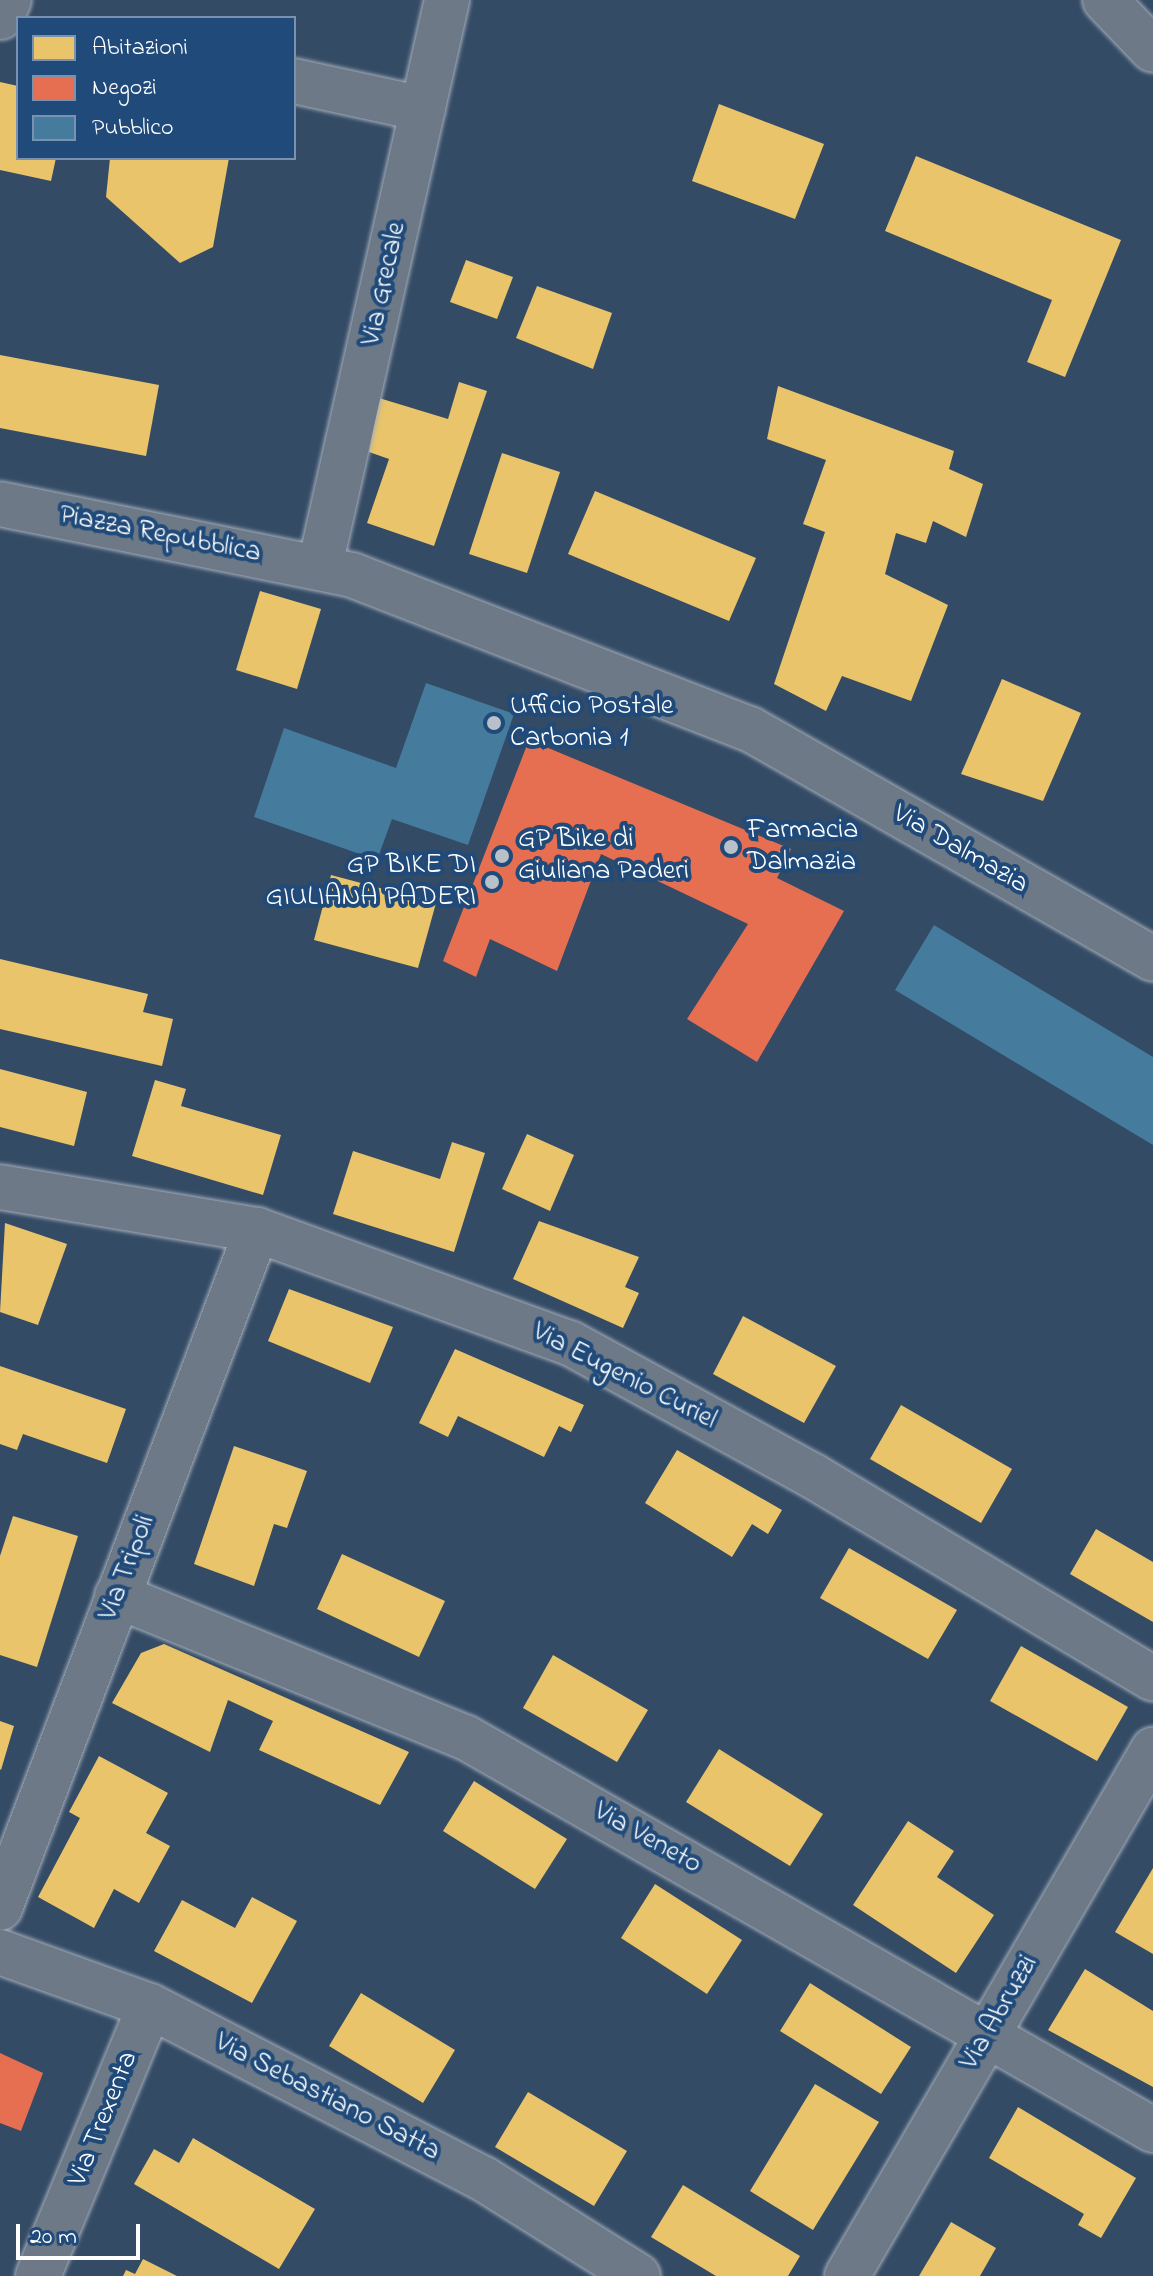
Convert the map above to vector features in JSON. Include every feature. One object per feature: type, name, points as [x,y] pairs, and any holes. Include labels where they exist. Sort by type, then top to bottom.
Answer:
[{"type":"street","points":[[0,17],[9,0]]},
{"type":"street","name":"Via Grecale","points":[[320,566],[447,0]]},
{"type":"street","points":[[1105,0],[1153,50]]},
{"type":"street","points":[[296,81],[423,109]]},
{"type":"street","name":"Piazza Repubblica","points":[[0,504],[320,566]]},
{"type":"street","name":"Via Dalmazia","points":[[320,566],[750,729],[1153,959]]},
{"type":"street","name":"Via Eugenio Curiel","points":[[0,1187],[257,1230],[570,1343],[813,1476],[1153,1679]]},
{"type":"street","name":"Via Tripoli","points":[[0,1908],[257,1230]]},
{"type":"street","name":"Via Veneto","points":[[117,1596],[465,1737],[989,2032],[1153,2130]]},
{"type":"street","name":"Via Abruzzi","points":[[847,2276],[1153,1750]]},
{"type":"street","name":"Via Sebastiano Satta","points":[[0,1952],[150,2006],[484,2179],[638,2276]]},
{"type":"street","name":"Via Trexenta","points":[[38,2276],[150,2006]]},
{"type":"building: Abitazioni","points":[[0,82],[16,86],[16,160],[56,160],[51,181],[0,170]]},
{"type":"building: Abitazioni","points":[[719,104],[824,144],[795,219],[692,181]]},
{"type":"building: Abitazioni","points":[[916,156],[1121,240],[1065,377],[1027,362],[1052,300],[885,231]]},
{"type":"building: Abitazioni","points":[[110,160],[229,160],[213,247],[180,263],[106,197]]},
{"type":"building: Abitazioni","points":[[466,260],[513,277],[497,319],[450,302]]},
{"type":"building: Abitazioni","points":[[537,286],[612,313],[593,369],[516,338]]},
{"type":"building: Abitazioni","points":[[0,355],[159,385],[146,456],[0,428]]},
{"type":"building: Abitazioni","points":[[459,382],[487,391],[434,546],[367,523],[389,459],[369,452],[379,398],[448,419]]},
{"type":"building: Abitazioni","points":[[778,386],[954,451],[949,469],[983,484],[966,537],[933,521],[926,543],[896,533],[885,574],[948,605],[911,701],[842,676],[826,711],[774,684],[825,532],[803,524],[826,460],[767,439]]},
{"type":"building: Abitazioni","points":[[502,453],[560,472],[527,573],[469,554]]},
{"type":"building: Abitazioni","points":[[595,491],[756,558],[729,621],[568,554]]},
{"type":"building: Abitazioni","points":[[260,591],[321,609],[297,689],[236,670]]},
{"type":"building: Abitazioni","points":[[1002,679],[1081,713],[1043,801],[961,774]]},
{"type":"building: Abitazioni","points":[[331,875],[436,903],[418,968],[314,940]]},
{"type":"building: Abitazioni","points":[[0,959],[148,994],[143,1012],[173,1019],[162,1066],[0,1029]]},
{"type":"building: Abitazioni","points":[[0,1069],[87,1092],[74,1146],[0,1127]]},
{"type":"building: Abitazioni","points":[[155,1080],[186,1089],[181,1106],[281,1135],[263,1195],[132,1156]]},
{"type":"building: Abitazioni","points":[[527,1134],[574,1155],[550,1211],[502,1189]]},
{"type":"building: Abitazioni","points":[[452,1142],[485,1153],[454,1252],[333,1214],[353,1151],[440,1179]]},
{"type":"building: Abitazioni","points":[[539,1221],[639,1257],[625,1287],[639,1293],[623,1328],[513,1279]]},
{"type":"building: Abitazioni","points":[[5,1223],[67,1244],[38,1325],[0,1312]]},
{"type":"building: Abitazioni","points":[[289,1289],[393,1327],[370,1383],[268,1341]]},
{"type":"building: Abitazioni","points":[[743,1316],[836,1366],[804,1423],[713,1374]]},
{"type":"building: Abitazioni","points":[[455,1349],[584,1405],[571,1432],[559,1426],[544,1457],[458,1416],[448,1437],[419,1423]]},
{"type":"building: Abitazioni","points":[[0,1366],[126,1409],[107,1463],[23,1434],[17,1450],[0,1444]]},
{"type":"building: Abitazioni","points":[[901,1405],[1012,1469],[981,1523],[870,1459]]},
{"type":"building: Abitazioni","points":[[234,1446],[307,1471],[287,1528],[274,1524],[254,1586],[194,1564]]},
{"type":"building: Abitazioni","points":[[677,1450],[782,1510],[768,1534],[752,1524],[732,1557],[645,1503]]},
{"type":"building: Abitazioni","points":[[13,1516],[78,1536],[37,1667],[0,1655],[0,1556]]},
{"type":"building: Abitazioni","points":[[1096,1529],[1153,1562],[1153,1622],[1070,1574]]},
{"type":"building: Abitazioni","points":[[849,1548],[957,1610],[928,1659],[820,1598]]},
{"type":"building: Abitazioni","points":[[342,1554],[445,1601],[419,1657],[317,1609]]},
{"type":"building: Abitazioni","points":[[164,1644],[409,1752],[380,1805],[259,1750],[273,1721],[228,1700],[210,1752],[112,1703],[141,1653]]},
{"type":"building: Abitazioni","points":[[1021,1646],[1128,1707],[1097,1761],[990,1701]]},
{"type":"building: Abitazioni","points":[[553,1655],[648,1710],[617,1762],[523,1708]]},
{"type":"building: Abitazioni","points":[[0,1721],[14,1726],[1,1770],[0,1769]]},
{"type":"building: Abitazioni","points":[[719,1749],[823,1814],[790,1866],[686,1802]]},
{"type":"building: Abitazioni","points":[[99,1756],[168,1793],[146,1833],[170,1846],[139,1903],[114,1889],[94,1928],[38,1897],[80,1818],[69,1812]]},
{"type":"building: Abitazioni","points":[[474,1781],[567,1839],[535,1889],[443,1831]]},
{"type":"building: Abitazioni","points":[[908,1821],[954,1851],[937,1877],[994,1915],[956,1973],[853,1905]]},
{"type":"building: Abitazioni","points":[[1153,1868],[1153,1954],[1115,1932]]},
{"type":"building: Abitazioni","points":[[655,1884],[742,1940],[707,1994],[621,1938]]},
{"type":"building: Abitazioni","points":[[252,1897],[297,1921],[252,2003],[154,1951],[182,1900],[235,1928]]},
{"type":"building: Abitazioni","points":[[1085,1969],[1153,2011],[1153,2087],[1048,2030]]},
{"type":"building: Abitazioni","points":[[810,1983],[911,2047],[881,2094],[780,2031]]},
{"type":"building: Abitazioni","points":[[361,1993],[455,2050],[423,2103],[329,2046]]},
{"type":"building: Abitazioni","points":[[815,2084],[879,2122],[813,2230],[750,2191]]},
{"type":"building: Abitazioni","points":[[528,2092],[627,2151],[594,2206],[495,2147]]},
{"type":"building: Abitazioni","points":[[1018,2107],[1136,2178],[1101,2238],[1078,2225],[1084,2214],[989,2158]]},
{"type":"building: Abitazioni","points":[[193,2138],[315,2209],[279,2269],[134,2184],[154,2149],[179,2163]]},
{"type":"building: Abitazioni","points":[[683,2185],[800,2256],[788,2276],[716,2276],[651,2237]]},
{"type":"building: Abitazioni","points":[[951,2222],[996,2248],[980,2276],[919,2276]]},
{"type":"building: Abitazioni","points":[[143,2259],[177,2276],[123,2276],[126,2270],[135,2274]]},
{"type":"building: Negozi","points":[[529,740],[791,849],[777,878],[844,911],[757,1062],[687,1019],[748,924],[601,854],[557,971],[490,939],[476,977],[443,961]]},
{"type":"building: Negozi","points":[[0,2053],[43,2073],[21,2131],[0,2123]]},
{"type":"building: Pubblico","points":[[426,683],[514,714],[468,845],[392,819],[377,860],[254,817],[284,728],[396,768]]},
{"type":"building: Pubblico","points":[[934,925],[1153,1057],[1153,1145],[895,990]]},
{"type":"place","name":"Ufficio Postale Carbonia 1","points":[[494,723]]},
{"type":"place","name":"Farmacia Dalmazia","points":[[731,847]]},
{"type":"place","name":"GP Bike di Giuliana Paderi","points":[[502,856]]},
{"type":"place","name":"GP BIKE DI GIULIANA PADERI","points":[[492,882]]}]
